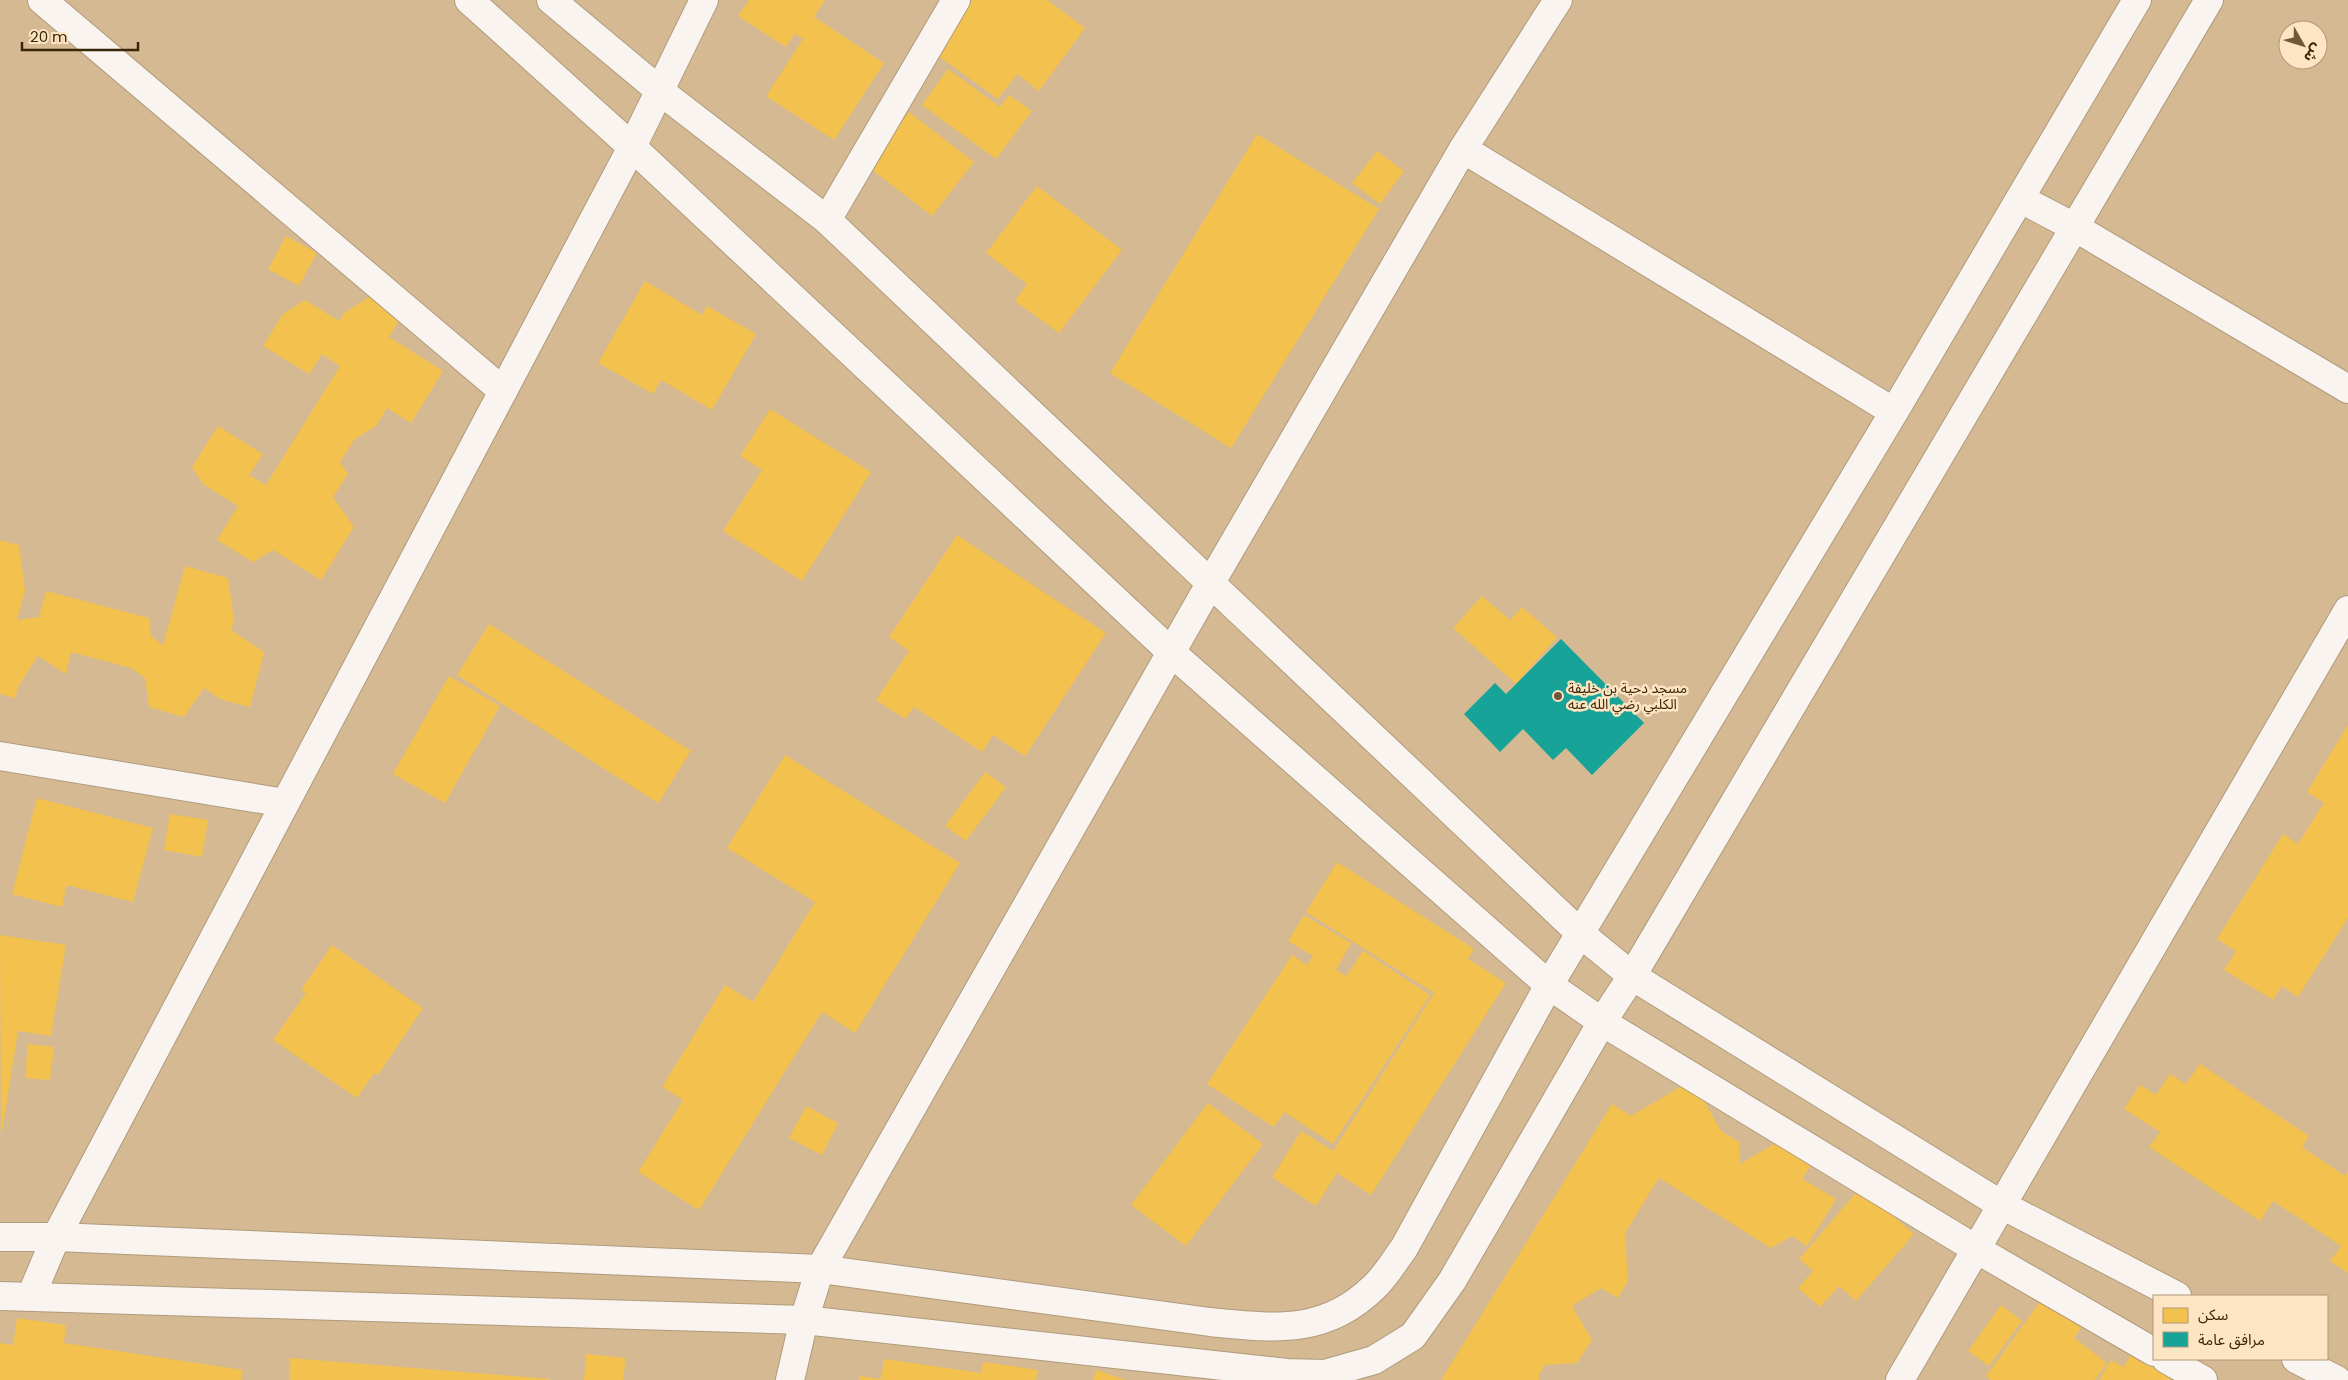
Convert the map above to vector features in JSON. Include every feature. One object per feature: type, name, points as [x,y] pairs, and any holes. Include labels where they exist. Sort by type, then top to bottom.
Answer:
[{"type":"street","points":[[42,0],[503,391]]},
{"type":"street","points":[[469,0],[632,147],[1172,653],[1549,985],[1602,1022],[1976,1248],[2153,1351]]},
{"type":"street","points":[[551,0],[660,91],[828,220],[1581,934],[1632,976],[2000,1204],[2175,1295]]},
{"type":"street","points":[[31,1296],[56,1237],[632,147],[704,0]]},
{"type":"street","points":[[828,220],[956,0]]},
{"type":"street","points":[[790,1380],[804,1320],[820,1269],[1210,584],[1464,149],[1558,0]]},
{"type":"street","points":[[0,1237],[56,1237],[820,1269],[1149,1312],[1210,1322],[1260,1327],[1297,1327],[1341,1313],[1375,1287],[1404,1248],[1549,985],[1894,412],[2137,0]]},
{"type":"street","points":[[0,1296],[804,1320],[1287,1373],[1325,1374],[1374,1360],[1413,1336],[1452,1281],[1602,1022],[1632,976],[2076,228],[2209,0]]},
{"type":"street","points":[[1464,149],[1894,412]]},
{"type":"street","points":[[2021,199],[2076,228],[2348,390]]},
{"type":"street","points":[[1900,1380],[2000,1204],[2348,610]]},
{"type":"street","points":[[0,756],[285,804]]},
{"type":"street","points":[[2168,1360],[2203,1380]]},
{"type":"street","points":[[2298,1360],[2337,1380]]},
{"type":"building: سكن","points":[[749,0],[825,0],[814,17],[884,63],[834,140],[766,96],[803,39],[795,34],[786,47],[738,16]]},
{"type":"building: سكن","points":[[967,0],[1047,0],[1085,28],[1039,91],[1017,74],[998,99],[934,53]]},
{"type":"building: سكن","points":[[948,69],[1000,107],[1009,95],[1032,111],[996,159],[922,105]]},
{"type":"building: سكن","points":[[909,112],[974,162],[932,216],[867,166]]},
{"type":"building: سكن","points":[[1257,134],[1379,209],[1231,448],[1110,373]]},
{"type":"building: سكن","points":[[1377,151],[1404,171],[1380,204],[1352,183]]},
{"type":"building: سكن","points":[[1037,186],[1122,250],[1059,333],[1015,301],[1027,284],[986,253]]},
{"type":"building: سكن","points":[[286,236],[317,253],[299,286],[268,269]]},
{"type":"building: سكن","points":[[645,281],[702,315],[707,306],[756,334],[712,410],[661,380],[653,394],[598,363]]},
{"type":"building: سكن","points":[[369,297],[401,317],[389,337],[443,371],[411,423],[387,408],[376,426],[355,439],[340,462],[348,474],[333,497],[354,527],[321,580],[273,550],[253,562],[217,540],[238,506],[203,484],[192,467],[218,426],[263,454],[249,475],[266,485],[340,366],[322,354],[309,374],[263,346],[283,314],[305,300],[339,321],[344,313]]},
{"type":"building: سكن","points":[[770,409],[871,472],[802,581],[723,531],[762,470],[740,456]]},
{"type":"building: سكن","points":[[957,535],[1106,633],[1025,756],[993,735],[982,752],[914,707],[905,719],[876,700],[909,651],[889,637]]},
{"type":"building: سكن","points":[[0,540],[19,545],[25,591],[17,620],[39,617],[46,591],[149,618],[151,636],[163,645],[185,566],[228,578],[234,620],[231,630],[264,652],[250,707],[220,699],[204,688],[184,717],[149,707],[145,678],[131,668],[71,652],[66,674],[38,656],[19,685],[15,698],[0,694]]},
{"type":"building: سكن","points":[[1482,596],[1510,620],[1522,607],[1557,637],[1516,684],[1453,628]]},
{"type":"building: سكن","points":[[489,624],[691,751],[658,803],[457,675]]},
{"type":"building: سكن","points":[[449,676],[500,706],[445,803],[393,774]]},
{"type":"building: سكن","points":[[2348,725],[2348,918],[2298,997],[2282,986],[2273,1000],[2224,970],[2236,951],[2217,939],[2283,834],[2298,844],[2324,803],[2307,792]]},
{"type":"building: سكن","points":[[785,755],[960,863],[855,1033],[822,1012],[699,1210],[638,1172],[683,1100],[662,1087],[725,985],[753,1002],[815,902],[727,848]]},
{"type":"building: سكن","points":[[985,772],[1006,787],[966,841],[945,826]]},
{"type":"building: سكن","points":[[37,798],[153,828],[133,902],[67,885],[62,907],[12,894]]},
{"type":"building: سكن","points":[[170,814],[208,820],[202,857],[164,850]]},
{"type":"building: سكن","points":[[1337,862],[1474,949],[1468,959],[1506,983],[1371,1195],[1337,1173],[1316,1206],[1272,1177],[1301,1131],[1333,1151],[1434,993],[1306,912]]},
{"type":"building: سكن","points":[[1304,915],[1351,943],[1336,970],[1346,976],[1363,951],[1430,995],[1333,1144],[1284,1112],[1274,1127],[1207,1084],[1292,955],[1307,965],[1313,956],[1288,941]]},
{"type":"building: سكن","points":[[0,935],[66,945],[51,1036],[18,1031],[1,1139]]},
{"type":"building: سكن","points":[[332,945],[423,1008],[378,1075],[374,1073],[357,1098],[273,1040],[306,993],[301,990]]},
{"type":"building: سكن","points":[[28,1044],[54,1047],[50,1080],[25,1078]]},
{"type":"building: سكن","points":[[2200,1064],[2309,1136],[2302,1147],[2345,1176],[2348,1171],[2348,1273],[2330,1261],[2341,1246],[2273,1201],[2260,1221],[2149,1147],[2160,1132],[2124,1109],[2140,1085],[2156,1095],[2170,1074],[2186,1084]]},
{"type":"building: سكن","points":[[1692,1080],[1721,1131],[1739,1142],[1740,1164],[1781,1140],[1814,1160],[1802,1179],[1836,1199],[1807,1246],[1792,1236],[1771,1248],[1659,1178],[1625,1233],[1628,1281],[1618,1298],[1601,1288],[1572,1306],[1592,1340],[1577,1363],[1545,1365],[1539,1375],[1539,1380],[1441,1380],[1612,1104],[1631,1116]]},
{"type":"building: سكن","points":[[1208,1103],[1263,1144],[1186,1246],[1131,1205]]},
{"type":"building: سكن","points":[[806,1106],[838,1123],[822,1155],[789,1138]]},
{"type":"building: سكن","points":[[1860,1188],[1914,1234],[1856,1301],[1839,1286],[1820,1307],[1798,1288],[1813,1271],[1799,1259]]},
{"type":"building: سكن","points":[[2045,1295],[2084,1324],[2074,1338],[2107,1363],[2095,1380],[1991,1380],[1986,1376]]},
{"type":"building: سكن","points":[[2001,1305],[2022,1321],[1989,1366],[1968,1351]]},
{"type":"building: سكن","points":[[17,1318],[66,1325],[64,1343],[243,1370],[241,1380],[0,1380],[0,1343],[13,1345]]},
{"type":"building: سكن","points":[[2135,1346],[2153,1357],[2153,1360],[2159,1360],[2176,1370],[2170,1380],[2099,1380],[2111,1360],[2124,1367]]},
{"type":"building: سكن","points":[[586,1354],[626,1358],[623,1380],[584,1380]]},
{"type":"building: سكن","points":[[290,1358],[550,1379],[550,1380],[289,1380]]},
{"type":"building: سكن","points":[[884,1359],[981,1373],[983,1362],[1038,1370],[1036,1380],[859,1380],[859,1376],[881,1379]]},
{"type":"building: سكن","points":[[1096,1370],[1126,1380],[1093,1380]]},
{"type":"building: مرافق عامة","points":[[1561,639],[1644,723],[1592,775],[1566,748],[1553,760],[1523,729],[1500,752],[1464,714],[1495,683],[1506,694]]},
{"type":"place","name":"مسجد دحية بن خليفة الكلبي رضي الله عنه","points":[[1558,696]]}]
